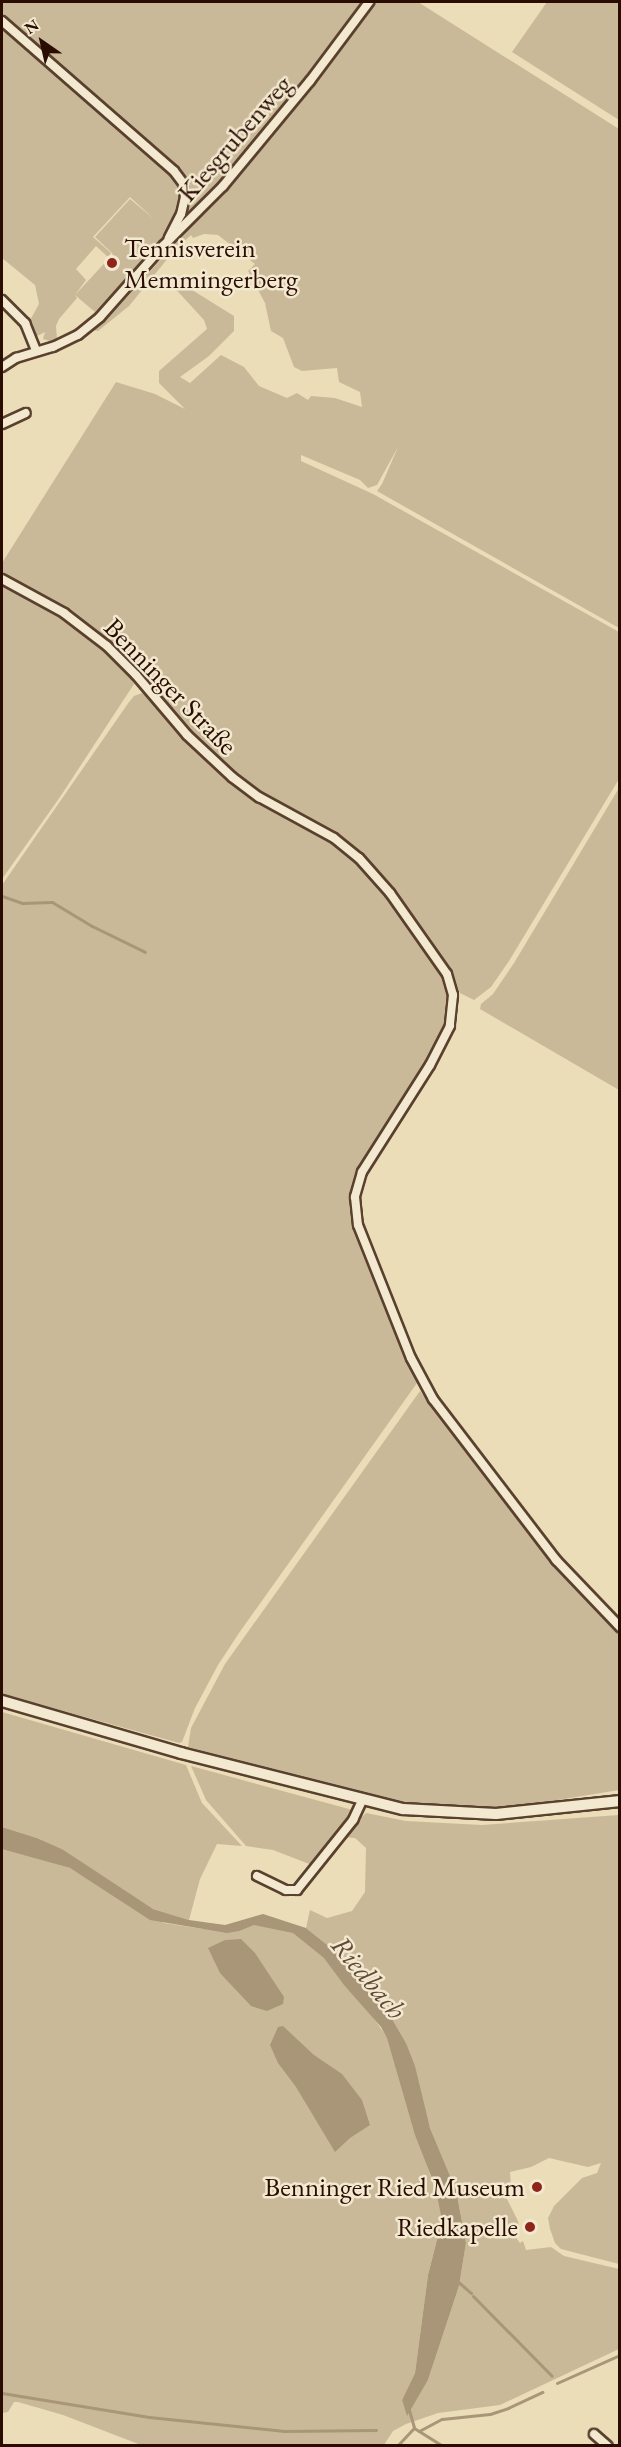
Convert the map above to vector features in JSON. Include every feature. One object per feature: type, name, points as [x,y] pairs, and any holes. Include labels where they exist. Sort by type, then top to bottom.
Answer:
[{"type":"main road","points":[[2,1701],[181,1753],[362,1801],[403,1809],[461,1814],[531,1812],[620,1801]]},
{"type":"street","name":"Kiesgrubenweg","points":[[2,367],[36,350],[53,347],[78,335],[100,317],[164,245],[196,215],[261,141],[369,2]]},
{"type":"street","points":[[2,21],[174,171],[183,183],[185,197],[181,214],[164,245]]},
{"type":"street","points":[[2,300],[26,323],[36,350]]},
{"type":"street","points":[[2,424],[26,413]]},
{"type":"street","name":"Benninger Straße","points":[[2,579],[52,606],[95,636],[132,670],[187,735],[218,767],[259,797],[341,844],[379,880],[442,966],[453,995],[453,1017],[445,1038],[362,1172],[355,1197],[358,1225],[411,1358],[433,1400],[556,1560],[620,1627]]},
{"type":"street","points":[[257,1876],[286,1890],[297,1890],[353,1820],[362,1801]]},
{"type":"street","points":[[594,2434],[608,2445]]},
{"type":"shaded area","points":[[2,2],[366,2],[318,67],[221,184],[180,224],[187,188],[125,126],[2,17]]},
{"type":"shaded area","points":[[374,2],[418,2],[619,129],[619,628],[377,491],[398,447],[377,485],[368,488],[360,480],[301,455],[301,461],[373,494],[619,632],[619,779],[509,961],[491,987],[474,1000],[460,993],[444,961],[381,876],[362,855],[337,835],[256,790],[226,767],[186,727],[146,678],[101,634],[53,601],[2,575],[2,563],[116,382],[155,394],[185,409],[159,383],[159,371],[207,329],[204,320],[171,284],[176,280],[234,316],[234,331],[209,356],[180,377],[190,383],[221,355],[244,367],[259,386],[287,398],[297,393],[308,400],[311,396],[335,398],[362,407],[360,392],[339,382],[337,368],[302,371],[294,367],[283,338],[271,331],[265,303],[248,271],[255,264],[218,235],[204,234],[193,238],[191,235],[173,252],[129,306],[98,331],[92,330],[118,307],[249,162]]},
{"type":"shaded area","points":[[547,2],[619,2],[619,120],[512,52]]},
{"type":"shaded area","points":[[2,24],[175,176],[181,186],[180,206],[169,233],[95,312],[75,295],[77,298],[59,319],[56,326],[57,339],[54,342],[43,339],[45,332],[37,336],[33,334],[28,324],[39,304],[35,285],[2,258]],"holes":[[[130,197],[154,219],[130,199],[95,237],[113,254],[75,295],[86,280],[76,269],[96,246],[108,257],[111,253],[93,237]]]},
{"type":"shaded area","points":[[2,585],[76,627],[116,661],[129,674],[134,684],[60,797],[2,879]]},
{"type":"shaded area","points":[[142,693],[151,699],[190,745],[233,784],[266,806],[334,844],[363,867],[429,953],[441,972],[449,996],[444,1032],[365,1157],[351,1197],[356,1230],[417,1383],[239,1633],[218,1665],[195,1708],[182,1742],[179,1743],[2,1694],[2,885],[129,702],[134,696]]},
{"type":"shaded area","points":[[619,788],[619,1090],[480,1009],[481,1004],[493,994],[514,963]]},
{"type":"shaded area","points":[[420,1391],[554,1564],[619,1634],[619,1790],[515,1807],[482,1809],[421,1806],[342,1790],[188,1747],[191,1728],[225,1664]]},
{"type":"shaded area","points":[[2,1712],[186,1765],[202,1803],[242,1846],[217,1844],[200,1879],[189,1920],[153,1909],[137,1901],[62,1849],[2,1827]]},
{"type":"shaded area","points":[[191,1766],[349,1809],[351,1818],[312,1865],[273,1850],[246,1846],[206,1800]]},
{"type":"shaded area","points":[[366,1813],[406,1821],[482,1825],[619,1815],[619,2264],[561,2249],[555,2243],[548,2218],[554,2206],[582,2178],[597,2173],[601,2163],[588,2167],[549,2158],[531,2167],[510,2172],[511,2186],[503,2191],[518,2221],[519,2229],[513,2234],[520,2243],[523,2241],[526,2250],[551,2247],[564,2256],[619,2269],[619,2349],[500,2405],[438,2413],[406,2424],[393,2431],[384,2445],[141,2445],[63,2415],[18,2402],[14,2402],[8,2412],[2,2413],[2,1848],[70,1868],[164,1923],[203,1929],[253,1923],[295,1928],[337,1967],[387,2037],[440,2206],[442,2220],[428,2275],[415,2373],[402,2400],[407,2415],[428,2380],[459,2286],[466,2243],[456,2190],[430,2128],[406,2043],[388,2012],[341,1956],[306,1928],[310,1910],[327,1918],[352,1911],[365,1892],[366,1848],[355,1838],[341,1837]]},
{"type":"shaded area","points":[[2,1827],[62,1849],[153,1909],[189,1920],[225,1925],[263,1914],[306,1928],[341,1956],[388,2012],[406,2043],[415,2066],[430,2128],[456,2190],[466,2243],[459,2286],[428,2380],[407,2416],[402,2400],[415,2373],[428,2275],[442,2220],[435,2186],[415,2135],[387,2038],[381,2027],[324,1958],[293,1933],[254,1925],[227,1933],[150,1920],[70,1868],[2,1849]]},
{"type":"shaded area","points":[[241,1939],[255,1953],[284,1997],[283,2004],[267,2011],[251,2006],[220,1973],[208,1948],[225,1940]]},
{"type":"shaded area","points":[[283,2026],[314,2055],[342,2074],[362,2100],[370,2125],[350,2138],[335,2152],[296,2087],[278,2063],[270,2045],[278,2027]]},
{"type":"waterway","points":[[2,896],[22,903],[52,902],[92,926],[145,952]]},
{"type":"waterway","points":[[456,2280],[471,2293]]},
{"type":"waterway","points":[[473,2296],[552,2376]]},
{"type":"waterway","points":[[557,2383],[620,2355]]},
{"type":"waterway","points":[[419,2431],[442,2419],[490,2414],[543,2392]]},
{"type":"waterway","points":[[2,2393],[149,2417],[284,2431],[376,2430]]},
{"type":"waterway","points":[[409,2410],[414,2428],[443,2446]]},
{"type":"waterway","points":[[397,2446],[414,2428]]},
{"type":"place","name":"Tennisverein Memmingerberg","points":[[112,263]]},
{"type":"place","name":"Benninger Ried Museum","points":[[537,2187]]},
{"type":"place","name":"Riedkapelle","points":[[530,2227]]},
{"type":"water label","name":"Riedbach","points":[[369,1977]]}]
